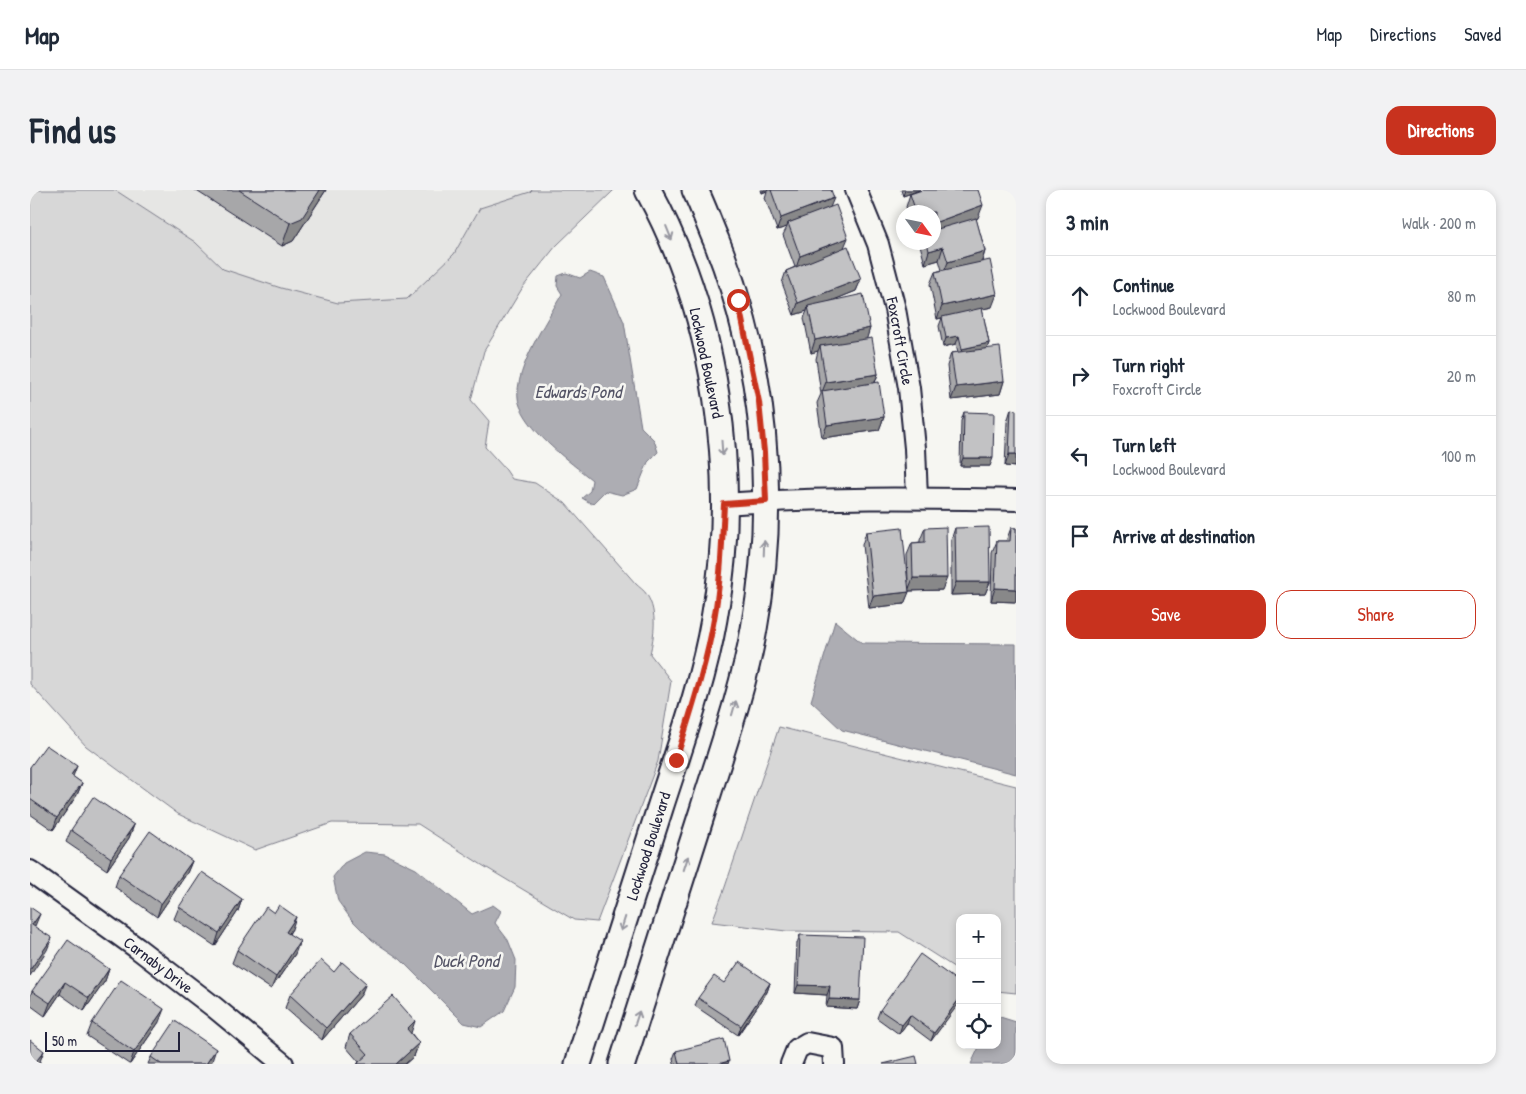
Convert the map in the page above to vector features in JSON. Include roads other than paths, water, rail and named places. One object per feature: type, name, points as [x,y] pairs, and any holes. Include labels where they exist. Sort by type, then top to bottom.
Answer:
[{"type":"main road","name":"Lockwood Boulevard","points":[[578,1064],[673,770],[703,670],[714,619],[722,564],[724,504],[720,418],[712,370],[684,270],[664,219],[648,190]]},
{"type":"main road","points":[[622,1064],[722,752],[754,629],[763,564],[766,501],[759,402],[738,300],[695,190]]},
{"type":"street","name":"Foxcroft Circle","points":[[856,190],[878,244],[895,309],[909,388],[915,448],[917,498]]},
{"type":"street","points":[[724,504],[766,501],[917,498],[1016,500]]},
{"type":"street","name":"Carnaby Drive","points":[[30,871],[137,948],[284,1064]]},
{"type":"street","points":[[791,1064],[797,1049],[807,1042],[833,1048],[834,1064]]},
{"type":"water","name":"Edwards Pond","points":[[590,272],[604,277],[624,322],[641,427],[654,440],[658,452],[648,462],[637,489],[622,495],[605,491],[592,504],[582,498],[590,491],[592,480],[552,447],[533,427],[520,406],[518,394],[524,365],[531,349],[562,294],[557,286],[558,276],[566,273],[580,278]]},
{"type":"water","points":[[835,621],[862,643],[1016,644],[1016,774],[842,730],[811,701]]},
{"type":"water","name":"Duck Pond","points":[[365,852],[385,854],[416,869],[472,914],[493,905],[501,911],[495,923],[508,940],[516,960],[515,987],[504,1011],[481,1027],[464,1023],[400,959],[372,940],[351,919],[338,901],[333,877],[344,863]]},
{"type":"water","points":[[1001,1017],[1016,1022],[1016,1064],[971,1064],[978,1049],[1001,1049]]}]
